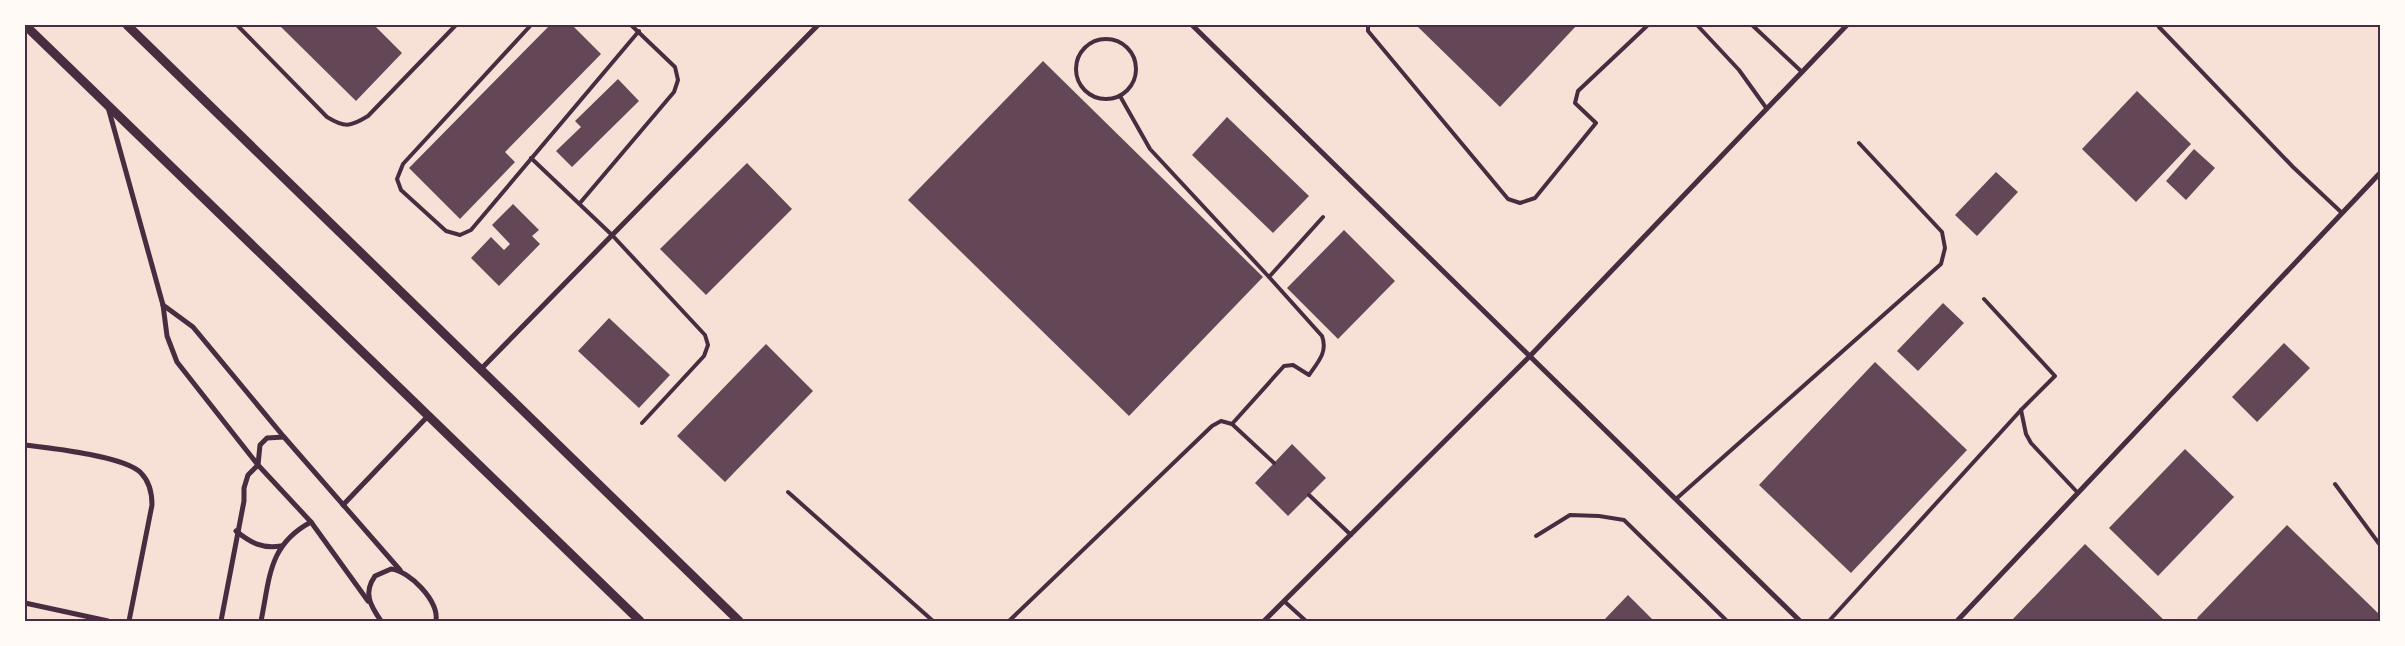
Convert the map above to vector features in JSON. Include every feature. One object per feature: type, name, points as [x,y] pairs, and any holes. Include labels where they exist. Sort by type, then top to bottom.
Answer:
[{"type":"street","points":[[25,25],[640,621]]},
{"type":"street","points":[[127,25],[739,621]]},
{"type":"street","points":[[481,369],[818,25]]},
{"type":"street","points":[[1192,25],[1800,621]]},
{"type":"street","points":[[1264,621],[1529,357],[1847,25]]},
{"type":"street","points":[[108,107],[163,305],[167,336],[177,362],[258,465],[311,522],[381,621]]},
{"type":"street","points":[[1958,621],[2380,172]]},
{"type":"street","points":[[163,305],[193,327],[284,437],[400,570]]},
{"type":"street","points":[[343,505],[428,416]]},
{"type":"street","points":[[221,621],[236,531],[244,501],[244,488],[248,475],[258,465],[260,445],[268,438],[284,437]]},
{"type":"street","points":[[25,445],[126,464],[142,473],[147,481],[152,497],[152,505],[129,621]]},
{"type":"street","points":[[261,621],[275,556],[281,546],[299,528],[311,522]]},
{"type":"street","points":[[236,531],[258,546],[281,546]]},
{"type":"street","points":[[368,601],[370,583],[375,576],[391,569],[400,570],[408,574],[432,602],[436,610],[436,621]]},
{"type":"street","points":[[25,603],[108,621]]},
{"type":"lane","points":[[236,25],[327,117],[340,124],[353,125],[368,116],[456,25]]},
{"type":"lane","points":[[531,25],[403,164],[397,179],[401,190],[446,231],[460,235],[471,230],[639,31]]},
{"type":"lane","points":[[580,203],[674,92],[678,80],[675,67],[631,25]]},
{"type":"lane","points":[[1368,25],[1368,31],[1508,199],[1520,202],[1534,198],[1596,123],[1576,103],[1578,91],[1648,25]]},
{"type":"lane","points":[[1697,25],[1738,70],[1767,109]]},
{"type":"lane","points":[[1752,25],[1802,72]]},
{"type":"lane","points":[[2159,27],[2293,167],[2341,212]]},
{"type":"lane","points":[[1101,39],[1119,42],[1133,55],[1136,74],[1128,91],[1120,96],[1111,100],[1092,97],[1079,84],[1076,65],[1078,56],[1092,42],[1101,39]]},
{"type":"lane","points":[[1120,96],[1150,149],[1322,336],[1325,344],[1323,355],[1308,375],[1294,365],[1284,366],[1232,424]]},
{"type":"lane","points":[[1676,499],[1941,264],[1945,248],[1942,232],[1859,143]]},
{"type":"lane","points":[[531,158],[612,235],[705,335],[708,345],[704,356],[642,423]]},
{"type":"lane","points":[[1269,277],[1323,217]]},
{"type":"lane","points":[[1829,621],[2021,410],[2056,376],[1984,299]]},
{"type":"lane","points":[[2021,410],[2026,434],[2031,443],[2078,492]]},
{"type":"lane","points":[[1009,621],[1212,426],[1221,421],[1232,424],[1274,463]]},
{"type":"lane","points":[[2335,484],[2380,544]]},
{"type":"lane","points":[[788,492],[933,621]]},
{"type":"lane","points":[[1309,495],[1351,534]]},
{"type":"lane","points":[[1536,536],[1570,515],[1599,516],[1624,520],[1727,621]]},
{"type":"lane","points":[[1284,601],[1306,621]]},
{"type":"building","points":[[279,25],[374,25],[402,53],[356,101]]},
{"type":"building","points":[[550,25],[572,25],[601,54],[505,152],[515,162],[460,219],[409,168]]},
{"type":"building","points":[[1416,25],[1577,25],[1500,107]]},
{"type":"building","points":[[1043,61],[1263,277],[1129,416],[908,200]]},
{"type":"building","points":[[618,79],[639,101],[572,167],[556,151],[581,127],[575,121]]},
{"type":"building","points":[[2137,91],[2191,144],[2136,202],[2082,149]]},
{"type":"building","points":[[1227,117],[1309,196],[1273,233],[1192,155]]},
{"type":"building","points":[[2194,149],[2215,168],[2186,200],[2166,181]]},
{"type":"building","points":[[747,163],[792,209],[706,295],[660,249]]},
{"type":"building","points":[[1996,172],[2018,192],[1977,236],[1955,215]]},
{"type":"building","points":[[513,204],[539,230],[532,236],[540,244],[499,286],[471,258],[491,237],[504,250],[510,244],[492,225]]},
{"type":"building","points":[[1344,230],[1395,281],[1338,339],[1287,288]]},
{"type":"building","points":[[1943,303],[1964,323],[1918,371],[1897,351]]},
{"type":"building","points":[[609,318],[670,375],[639,408],[578,351]]},
{"type":"building","points":[[2284,343],[2310,368],[2257,422],[2232,397]]},
{"type":"building","points":[[766,344],[813,391],[725,482],[677,436]]},
{"type":"building","points":[[1875,362],[1967,450],[1851,573],[1759,485]]},
{"type":"building","points":[[1292,444],[1326,478],[1288,516],[1255,483]]},
{"type":"building","points":[[2185,449],[2234,497],[2158,576],[2109,528]]},
{"type":"building","points":[[2287,525],[2380,615],[2380,621],[2199,621],[2197,618]]},
{"type":"building","points":[[2085,544],[2165,621],[2011,621]]},
{"type":"building","points":[[1628,595],[1654,621],[1603,621]]}]
